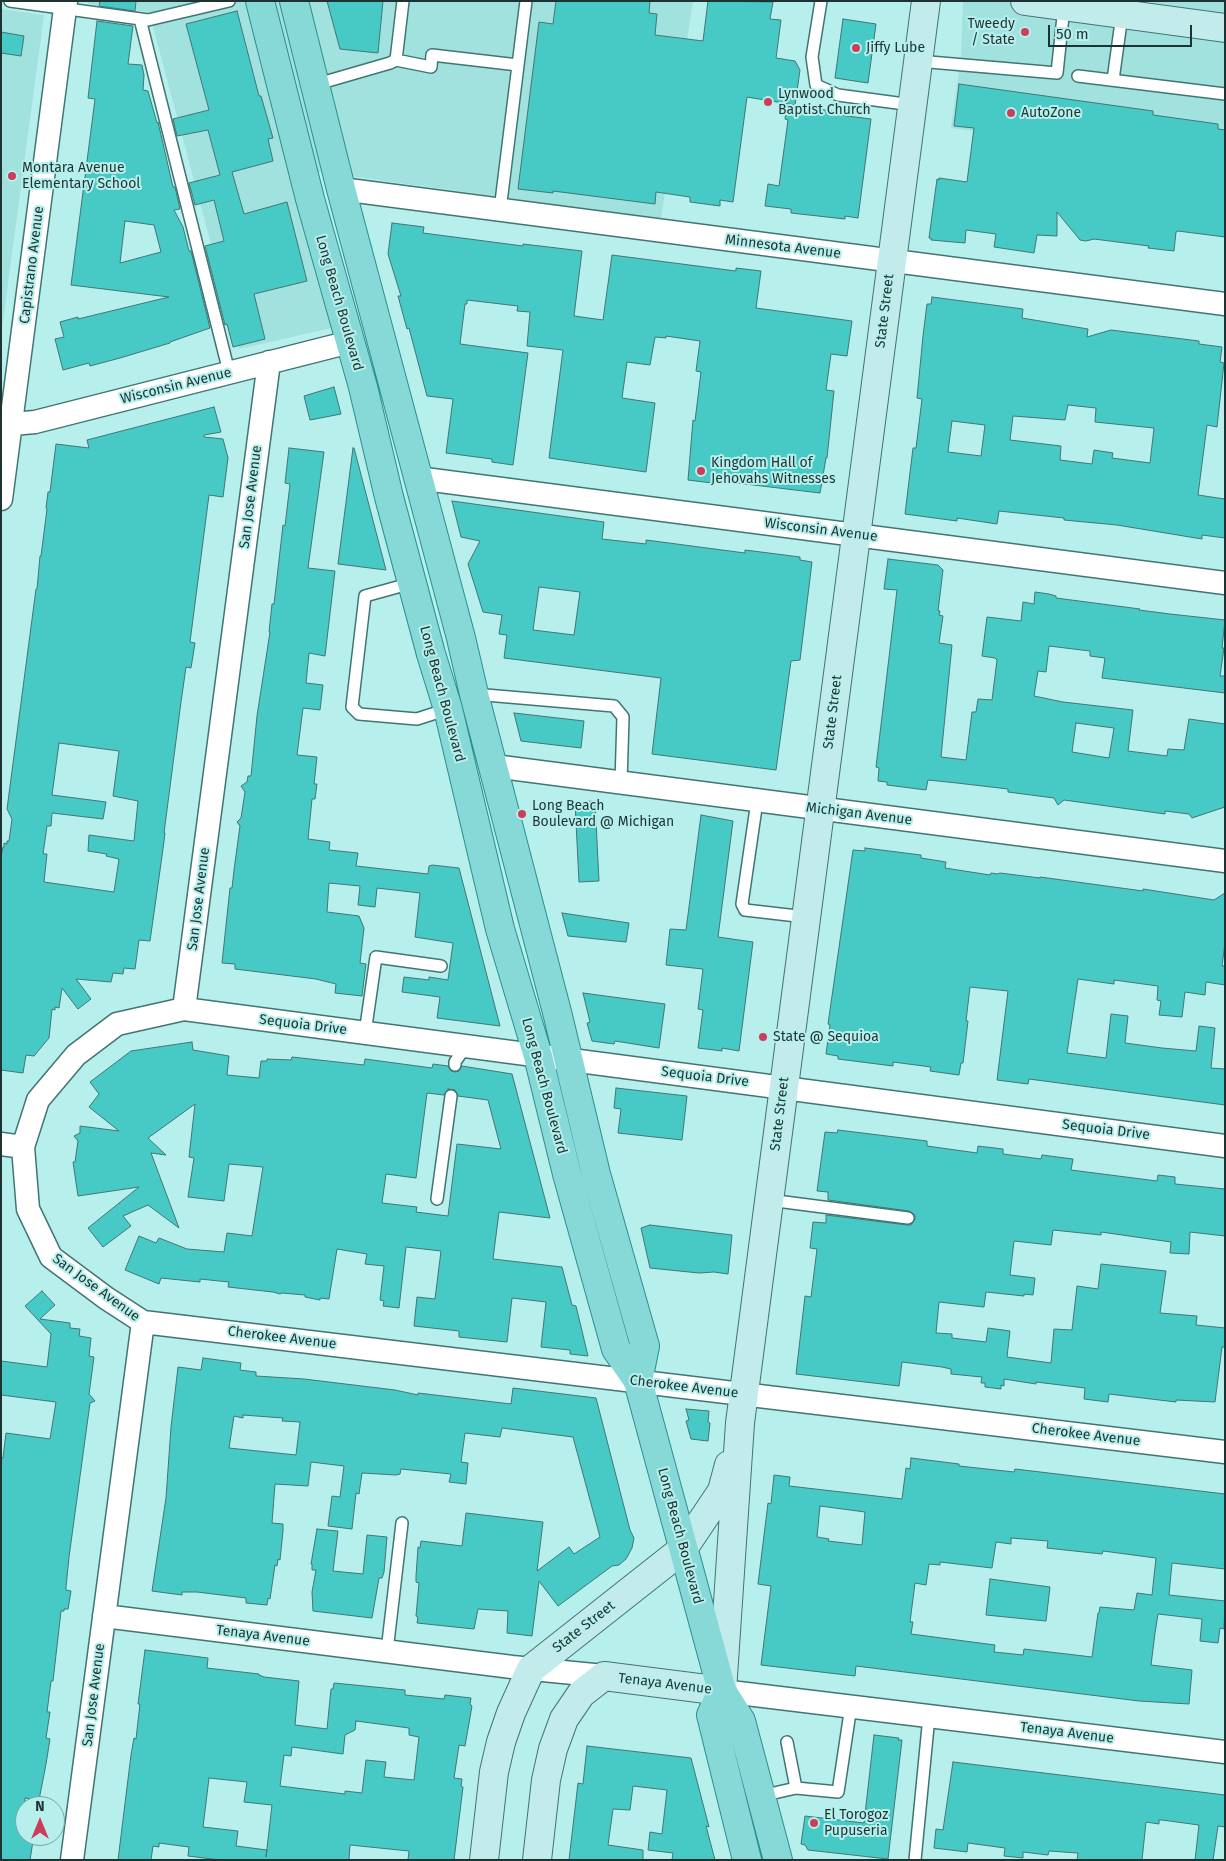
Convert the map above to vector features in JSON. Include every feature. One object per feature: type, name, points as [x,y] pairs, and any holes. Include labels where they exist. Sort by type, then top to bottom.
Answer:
[{"type":"main road","name":"Long Beach Boulevard","points":[[260,1],[310,200],[363,387],[412,582],[448,709],[500,928],[538,1056],[567,1174],[616,1349],[638,1381],[722,1690],[741,1721],[778,1860]]},
{"type":"main road","name":"Long Beach Boulevard","points":[[294,1],[341,189],[462,638],[474,694],[494,766],[596,1174],[645,1346],[638,1381]]},
{"type":"main road","name":"State Street","points":[[722,1690],[740,1423],[926,1]]},
{"type":"main road","points":[[1025,1],[1064,7],[1116,10],[1225,28]]},
{"type":"main road","points":[[363,387],[373,390],[380,398],[400,468],[408,476],[418,478]]},
{"type":"main road","name":"State Street","points":[[484,1860],[494,1772],[501,1742],[511,1713],[531,1669],[683,1549],[722,1491],[740,1423]]},
{"type":"main road","points":[[537,1860],[546,1780],[553,1749],[564,1719],[581,1694],[604,1676]]},
{"type":"main road","name":"Tenaya Avenue","points":[[604,1676],[722,1690]]},
{"type":"main road","points":[[722,1690],[711,1715],[747,1860]]},
{"type":"street","name":"Capistrano Avenue","points":[[1,499],[6,424],[66,5]]},
{"type":"street","name":"Minnesota Avenue","points":[[341,189],[1225,304]]},
{"type":"street","name":"Wisconsin Avenue","points":[[6,424],[35,422],[350,342]]},
{"type":"street","name":"San Jose Avenue","points":[[72,1860],[143,1322],[106,1298],[51,1257],[28,1209],[12,1145],[38,1100],[76,1054],[117,1024],[184,1009],[269,362]]},
{"type":"street","name":"Wisconsin Avenue","points":[[418,478],[1225,583]]},
{"type":"street","name":"Michigan Avenue","points":[[494,766],[1225,862]]},
{"type":"street","name":"Sequoia Drive","points":[[184,1009],[1225,1146]]},
{"type":"street","name":"Cherokee Avenue","points":[[143,1322],[1225,1452]]},
{"type":"street","name":"Tenaya Avenue","points":[[104,1616],[531,1669],[604,1676]]},
{"type":"street","name":"Tenaya Avenue","points":[[722,1690],[1225,1752]]},
{"type":"lane","points":[[10,1],[66,5],[148,20],[229,1]]},
{"type":"lane","points":[[396,60],[403,1]]},
{"type":"lane","points":[[500,210],[526,1]]},
{"type":"lane","points":[[821,1],[812,57],[816,85],[838,95],[912,105]]},
{"type":"lane","points":[[918,61],[1057,73],[1064,7]]},
{"type":"lane","points":[[1113,80],[1116,10]]},
{"type":"lane","points":[[140,19],[229,372]]},
{"type":"lane","points":[[314,85],[396,60],[430,67],[432,55],[518,66]]},
{"type":"lane","points":[[1078,76],[1225,94]]},
{"type":"lane","points":[[412,582],[365,596],[352,706],[359,714],[417,719],[448,709]]},
{"type":"lane","points":[[474,694],[614,706],[623,717],[621,783]]},
{"type":"lane","points":[[757,801],[742,904],[745,910],[806,917]]},
{"type":"lane","points":[[365,1033],[376,957],[441,966]]},
{"type":"lane","points":[[455,1066],[466,1046]]},
{"type":"lane","points":[[437,1198],[451,1096]]},
{"type":"lane","points":[[769,1200],[908,1218]]},
{"type":"lane","points":[[387,1651],[402,1523]]},
{"type":"lane","points":[[761,1796],[796,1788],[838,1792],[851,1706]]},
{"type":"lane","points":[[915,1860],[929,1716]]},
{"type":"lane","points":[[787,1742],[796,1788]]},
{"type":"shaded area","points":[[88,1],[693,1],[661,219],[291,168],[336,327],[239,349],[149,12],[88,4]]},
{"type":"shaded area","points":[[963,1],[1225,1],[1225,163],[951,128],[961,57]]},
{"type":"shaded area","name":"Montara Avenue Elementary School","points":[[1,9],[44,15],[1,336]]},
{"type":"building","points":[[100,1],[136,1],[135,11],[99,6]]},
{"type":"building","points":[[327,1],[383,1],[378,53],[340,49]]},
{"type":"building","points":[[556,1],[650,1],[649,13],[657,14],[655,35],[703,41],[708,1],[773,2],[770,19],[781,20],[776,58],[795,61],[800,70],[795,105],[747,97],[733,202],[720,200],[720,206],[690,202],[690,197],[656,192],[655,204],[553,191],[553,193],[518,189],[539,22],[553,24]]},
{"type":"building","points":[[237,11],[259,96],[261,96],[273,138],[268,139],[273,161],[232,172],[244,214],[287,202],[307,281],[254,294],[265,339],[233,347],[227,324],[225,325],[205,246],[224,241],[214,200],[195,205],[189,183],[220,175],[208,130],[177,136],[173,119],[209,110],[186,24]]},
{"type":"building","name":"Jiffy Lube","points":[[843,19],[876,24],[868,83],[835,78]]},
{"type":"building","points":[[97,21],[133,26],[128,64],[142,65],[144,75],[143,90],[148,91],[158,122],[180,209],[174,210],[183,227],[189,251],[191,251],[210,328],[170,343],[120,358],[90,366],[89,363],[63,370],[55,339],[64,337],[60,322],[169,297],[71,285],[95,99],[88,98]],"holes":[[[125,221],[154,225],[161,252],[120,263]]]},
{"type":"building","points":[[1,32],[24,36],[21,56],[1,53]]},
{"type":"building","points":[[959,84],[1153,111],[1153,115],[1218,124],[1218,129],[1225,130],[1225,237],[1178,231],[1176,232],[1174,251],[1094,239],[1086,241],[1080,240],[1057,212],[1057,236],[1037,235],[1034,253],[994,247],[996,234],[966,230],[965,243],[931,240],[929,238],[937,179],[967,182],[974,128],[954,126]]},
{"type":"building","points":[[787,105],[832,111],[831,114],[871,119],[858,218],[845,216],[845,219],[791,213],[791,209],[765,206],[768,184],[779,186],[788,120],[785,119]]},
{"type":"building","points":[[392,223],[424,227],[423,233],[523,246],[523,244],[582,251],[574,316],[603,320],[612,255],[736,271],[736,268],[761,271],[756,308],[852,321],[847,356],[831,354],[826,390],[834,391],[827,458],[820,493],[712,480],[712,483],[688,480],[693,420],[695,421],[701,372],[696,371],[700,341],[666,336],[666,338],[655,337],[650,365],[627,362],[622,398],[655,403],[646,472],[549,458],[563,350],[527,346],[530,312],[517,311],[518,306],[467,300],[460,344],[528,353],[513,465],[492,462],[492,459],[446,453],[453,399],[427,396],[409,328],[407,329],[398,296],[401,296],[388,254]]},
{"type":"building","points":[[932,297],[1023,309],[1022,318],[1088,329],[1087,337],[1111,330],[1199,341],[1199,344],[1222,347],[1220,362],[1224,363],[1217,427],[1207,425],[1198,495],[1225,499],[1225,538],[1202,535],[1202,539],[1117,525],[999,511],[997,524],[957,518],[957,521],[905,514],[913,448],[916,448],[922,399],[917,398],[923,336],[927,304],[931,304]],"holes":[[[1068,405],[1096,408],[1095,422],[1154,428],[1150,463],[1112,458],[1113,453],[1094,450],[1092,464],[1060,460],[1061,446],[1010,440],[1013,416],[1065,420]],[[952,421],[985,425],[981,456],[948,452]]]},
{"type":"building","points":[[334,387],[341,414],[310,420],[304,396]]},
{"type":"building","points":[[214,407],[221,432],[204,435],[204,437],[223,439],[228,458],[223,497],[209,495],[190,642],[195,643],[191,668],[186,667],[150,941],[139,940],[135,969],[124,968],[123,974],[113,973],[111,982],[76,979],[91,999],[78,1009],[62,988],[59,1008],[55,1007],[55,1010],[52,1009],[49,1038],[34,1056],[26,1055],[23,1073],[1,1070],[1,857],[4,843],[7,844],[7,841],[9,841],[12,819],[7,809],[37,589],[48,492],[50,492],[56,444],[89,448],[87,440]],"holes":[[[59,743],[119,751],[113,796],[138,801],[134,841],[89,835],[88,851],[107,854],[106,856],[119,859],[114,892],[44,882],[47,854],[43,854],[47,826],[51,826],[52,813],[103,819],[106,802],[52,795]]]},
{"type":"building","points":[[289,448],[324,452],[308,568],[335,571],[325,656],[309,653],[306,683],[323,685],[320,710],[303,708],[297,755],[317,757],[314,784],[317,784],[315,799],[312,799],[308,839],[330,842],[329,850],[358,853],[356,866],[428,874],[429,866],[432,865],[459,868],[500,1026],[437,1018],[440,997],[402,992],[404,977],[429,980],[429,977],[448,980],[453,943],[415,937],[420,893],[377,888],[375,907],[358,905],[360,886],[329,883],[327,912],[359,916],[364,928],[360,963],[366,964],[362,996],[335,993],[336,984],[316,979],[235,969],[235,964],[222,963],[230,888],[232,888],[240,826],[237,822],[241,818],[245,792],[241,786],[247,782],[248,776],[251,776],[272,604],[274,604],[283,525],[285,526],[290,484],[285,483]]},
{"type":"building","points":[[354,448],[386,570],[338,564]]},
{"type":"building","points":[[452,501],[604,522],[602,539],[646,544],[646,540],[745,553],[745,550],[800,557],[800,560],[812,562],[800,660],[791,661],[776,770],[652,754],[661,678],[504,658],[507,635],[499,634],[502,615],[483,612],[468,564],[480,541],[461,537]],"holes":[[[539,587],[580,592],[574,635],[533,630]]]},
{"type":"building","points":[[888,559],[938,565],[943,570],[938,611],[940,611],[939,615],[943,616],[939,643],[952,645],[941,757],[966,760],[972,712],[976,712],[978,699],[992,700],[997,660],[982,656],[987,617],[1021,621],[1023,602],[1034,604],[1035,592],[1056,596],[1056,598],[1225,620],[1220,676],[1225,676],[1225,693],[1102,678],[1105,658],[1090,656],[1090,651],[1049,646],[1046,672],[1038,671],[1034,696],[1063,702],[1133,710],[1128,751],[1167,756],[1168,749],[1184,750],[1189,719],[1225,724],[1225,807],[1192,818],[1189,814],[1165,811],[1165,814],[1064,800],[1058,805],[1054,798],[1008,792],[1008,789],[928,780],[926,790],[887,785],[887,782],[878,781],[879,768],[876,767],[897,590],[884,589]],"holes":[[[1076,723],[1114,728],[1109,758],[1072,752]]]},
{"type":"building","points":[[514,713],[584,721],[581,748],[521,741]]},
{"type":"building","points":[[595,801],[599,881],[579,882],[575,802]]},
{"type":"building","points":[[701,815],[733,821],[718,937],[753,942],[739,1051],[722,1048],[722,1051],[698,1048],[703,1010],[698,1009],[703,969],[666,965],[670,929],[686,930]]},
{"type":"building","points":[[865,848],[921,855],[921,858],[946,862],[945,868],[990,875],[991,873],[1000,873],[1040,877],[1143,891],[1143,889],[1214,900],[1225,893],[1225,943],[1222,966],[1225,966],[1225,985],[1206,982],[1205,995],[1185,992],[1182,1017],[1159,1015],[1161,1001],[1157,1000],[1158,986],[1114,980],[1114,984],[1078,979],[1067,1053],[1106,1058],[1111,1014],[1128,1016],[1125,1043],[1162,1048],[1196,1051],[1199,1026],[1215,1028],[1211,1068],[1225,1069],[1225,1105],[1029,1079],[1028,1084],[997,1080],[1008,991],[970,987],[963,1063],[961,1063],[959,1075],[930,1071],[931,1067],[893,1062],[893,1066],[838,1059],[838,1056],[826,1054],[830,1025],[828,1024],[853,850],[865,851]]},
{"type":"building","points":[[562,913],[629,923],[626,942],[568,936]]},
{"type":"building","points":[[583,993],[665,1004],[659,1048],[615,1041],[614,1044],[592,1041],[587,1023],[590,1022]]},
{"type":"building","points":[[192,1042],[193,1050],[229,1056],[227,1075],[259,1078],[261,1061],[267,1061],[267,1059],[291,1060],[292,1057],[364,1065],[365,1059],[432,1068],[433,1064],[448,1066],[451,1071],[455,1072],[459,1071],[462,1066],[512,1074],[550,1218],[499,1212],[493,1259],[562,1267],[572,1305],[576,1306],[588,1356],[570,1354],[570,1350],[541,1347],[546,1302],[512,1298],[507,1342],[459,1337],[459,1331],[414,1326],[417,1297],[435,1299],[441,1251],[406,1247],[399,1308],[383,1306],[384,1301],[380,1300],[384,1266],[365,1264],[367,1254],[337,1249],[329,1299],[320,1298],[320,1300],[305,1297],[305,1295],[280,1294],[228,1287],[229,1282],[200,1279],[200,1282],[161,1278],[159,1284],[125,1270],[139,1236],[156,1243],[159,1238],[187,1249],[224,1252],[227,1233],[252,1236],[263,1167],[229,1164],[224,1201],[188,1197],[194,1158],[189,1157],[195,1104],[148,1138],[166,1155],[151,1153],[179,1228],[148,1205],[123,1216],[131,1226],[103,1247],[88,1228],[139,1187],[78,1196],[73,1162],[75,1162],[78,1141],[74,1136],[80,1133],[80,1126],[119,1131],[89,1107],[99,1094],[90,1082],[131,1051]],"holes":[[[448,1089],[455,1090],[458,1096],[488,1100],[501,1149],[457,1144],[448,1216],[416,1212],[417,1207],[382,1203],[386,1174],[416,1178],[427,1093],[444,1095]]]},
{"type":"building","points":[[616,1088],[687,1096],[682,1140],[618,1133],[621,1109],[614,1108]]},
{"type":"building","points":[[838,1130],[927,1141],[927,1146],[977,1153],[978,1146],[1003,1149],[1003,1154],[1041,1159],[1042,1155],[1073,1159],[1071,1170],[1157,1181],[1158,1175],[1175,1177],[1175,1184],[1225,1189],[1225,1236],[1190,1232],[1189,1254],[1170,1253],[1171,1242],[1101,1232],[1101,1235],[1053,1230],[1051,1245],[1014,1241],[1010,1275],[1035,1278],[1033,1295],[1024,1294],[1024,1296],[986,1292],[984,1307],[939,1302],[936,1333],[952,1334],[952,1338],[986,1342],[988,1328],[1010,1331],[1007,1357],[1051,1363],[1054,1329],[1072,1330],[1077,1286],[1098,1289],[1101,1264],[1166,1271],[1160,1313],[1197,1316],[1196,1325],[1225,1328],[1225,1347],[1222,1347],[1215,1402],[1176,1400],[1176,1402],[1109,1394],[1108,1402],[1084,1399],[1085,1388],[1004,1379],[1004,1386],[1001,1385],[1001,1389],[985,1387],[985,1383],[981,1383],[982,1377],[951,1374],[951,1369],[902,1362],[899,1386],[796,1374],[805,1296],[811,1297],[817,1249],[810,1248],[813,1222],[826,1223],[826,1215],[907,1225],[911,1225],[915,1219],[915,1215],[909,1211],[828,1200],[828,1192],[817,1191],[825,1132],[837,1133]]},
{"type":"building","points":[[650,1225],[732,1235],[728,1274],[650,1268],[641,1228]]},
{"type":"building","points":[[42,1291],[55,1305],[40,1319],[70,1323],[70,1328],[80,1329],[79,1336],[91,1338],[89,1356],[94,1357],[89,1394],[95,1401],[90,1403],[69,1557],[66,1590],[71,1591],[68,1609],[61,1611],[53,1681],[51,1681],[47,1712],[50,1712],[46,1738],[50,1739],[40,1796],[15,1796],[15,1846],[32,1846],[30,1860],[1,1860],[1,1458],[3,1458],[6,1433],[50,1439],[56,1402],[1,1395],[1,1361],[47,1367],[51,1334],[25,1306]]},
{"type":"building","points":[[203,1358],[241,1363],[240,1370],[256,1372],[256,1376],[304,1379],[395,1390],[418,1395],[418,1393],[511,1404],[513,1388],[596,1398],[630,1530],[634,1538],[632,1548],[626,1559],[619,1565],[612,1566],[558,1606],[539,1581],[532,1636],[507,1633],[508,1611],[478,1609],[474,1629],[417,1623],[419,1583],[416,1582],[416,1576],[418,1547],[420,1548],[421,1541],[462,1546],[466,1513],[543,1522],[537,1571],[569,1547],[574,1554],[600,1537],[573,1437],[502,1428],[500,1437],[465,1433],[461,1462],[468,1463],[466,1484],[449,1482],[451,1474],[401,1469],[400,1474],[396,1475],[362,1473],[359,1494],[356,1493],[352,1529],[328,1526],[332,1496],[340,1497],[344,1466],[311,1462],[308,1486],[275,1484],[272,1523],[283,1524],[283,1531],[280,1560],[278,1559],[277,1566],[275,1565],[270,1599],[268,1598],[267,1605],[246,1603],[246,1598],[197,1592],[182,1592],[182,1595],[152,1591],[166,1498],[178,1367],[201,1370]],"holes":[[[243,1415],[283,1418],[282,1421],[300,1422],[296,1455],[229,1448],[234,1416],[243,1418]]]},
{"type":"building","points":[[686,1409],[709,1411],[708,1441],[691,1439],[686,1421],[689,1420]]},
{"type":"building","points":[[911,1458],[959,1464],[959,1466],[1014,1472],[1015,1469],[1225,1494],[1225,1569],[1172,1563],[1169,1595],[1225,1601],[1224,1629],[1220,1628],[1218,1643],[1200,1641],[1202,1619],[1158,1614],[1151,1665],[1192,1670],[1189,1704],[1139,1701],[856,1666],[855,1676],[761,1665],[771,1586],[758,1584],[768,1503],[771,1504],[774,1475],[790,1477],[789,1486],[902,1499],[906,1468],[910,1469]],"holes":[[[820,1506],[865,1512],[862,1545],[828,1541],[829,1539],[817,1537]],[[1011,1538],[1048,1541],[1047,1548],[1102,1554],[1103,1551],[1156,1558],[1152,1595],[1137,1593],[1134,1610],[1100,1607],[1092,1657],[1024,1649],[1023,1655],[994,1652],[995,1645],[911,1634],[913,1622],[910,1622],[915,1583],[926,1585],[929,1564],[940,1565],[940,1562],[992,1568],[996,1542],[1011,1544]]]},
{"type":"building","points":[[317,1529],[338,1531],[333,1571],[363,1574],[367,1535],[387,1537],[384,1572],[382,1578],[379,1578],[372,1618],[313,1611],[312,1592],[316,1570],[312,1570],[311,1564]]},
{"type":"building","points":[[990,1579],[1050,1587],[1046,1621],[986,1615]]},
{"type":"building","points":[[145,1650],[208,1658],[207,1668],[299,1681],[295,1725],[327,1729],[331,1689],[333,1689],[334,1683],[405,1690],[405,1695],[444,1699],[445,1695],[471,1698],[470,1704],[472,1706],[465,1746],[459,1745],[454,1778],[462,1779],[461,1786],[463,1787],[454,1860],[408,1860],[409,1851],[350,1845],[349,1860],[220,1860],[188,1856],[189,1847],[159,1843],[159,1847],[153,1846],[151,1860],[118,1860],[131,1755],[134,1738],[136,1739],[140,1704],[138,1704]],"holes":[[[356,1721],[409,1728],[409,1735],[419,1737],[414,1780],[384,1777],[386,1762],[366,1760],[362,1793],[345,1791],[345,1794],[280,1786],[284,1755],[291,1756],[292,1747],[343,1754],[345,1735],[355,1730]],[[209,1778],[247,1782],[244,1802],[272,1805],[267,1850],[236,1846],[238,1831],[203,1827]]]},
{"type":"building","points":[[874,1735],[902,1740],[888,1859],[808,1850],[805,1845],[801,1844],[805,1816],[864,1823]]},
{"type":"building","points":[[587,1746],[691,1758],[709,1827],[706,1826],[715,1860],[672,1860],[673,1853],[648,1850],[650,1832],[662,1834],[667,1790],[633,1786],[630,1810],[613,1809],[608,1845],[643,1850],[643,1860],[569,1860],[578,1783],[583,1784]]},
{"type":"building","points":[[953,1762],[1225,1795],[1225,1827],[1218,1826],[1213,1860],[1195,1860],[1199,1825],[1162,1820],[1159,1820],[1159,1824],[1146,1822],[1142,1860],[1077,1860],[1078,1853],[1049,1851],[1048,1855],[1023,1852],[1023,1858],[1004,1856],[1005,1848],[968,1843],[967,1852],[934,1848],[936,1829],[943,1830]]},
{"type":"place","name":"Tweedy / State","points":[[1025,32]]},
{"type":"place","name":"Jiffy Lube","points":[[856,48]]},
{"type":"place","name":"Lynwood Baptist Church","points":[[768,102]]},
{"type":"place","name":"AutoZone","points":[[1011,113]]},
{"type":"place","name":"Montara Avenue Elementary School","points":[[12,176]]},
{"type":"place","name":"Kingdom Hall of Jehovahs Witnesses","points":[[701,471]]},
{"type":"place","name":"Long Beach Boulevard @ Michigan","points":[[522,814]]},
{"type":"place","name":"State @ Sequioa","points":[[763,1037]]},
{"type":"place","name":"El Torogoz Pupuseria","points":[[814,1823]]}]
